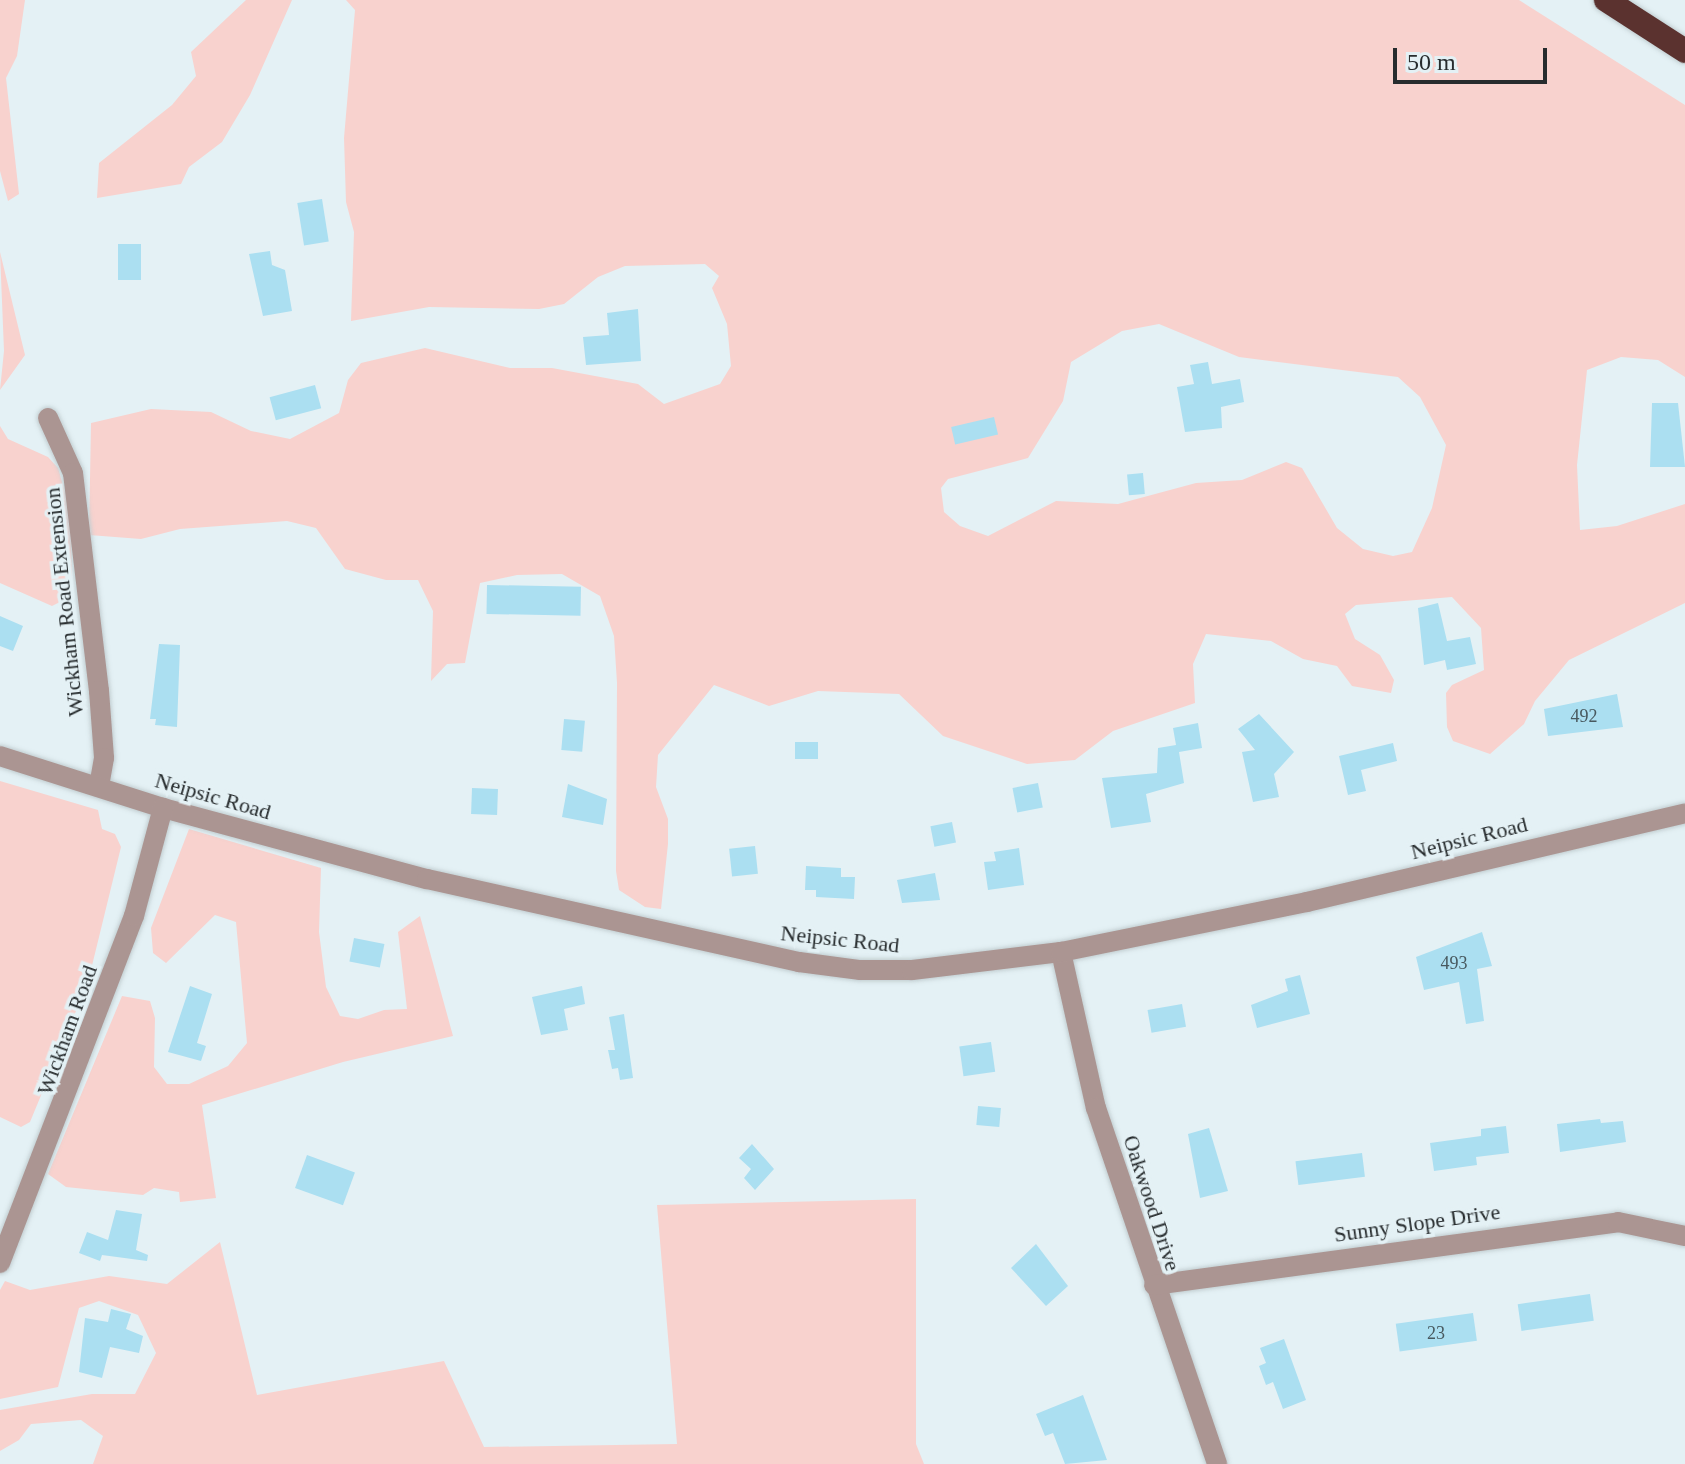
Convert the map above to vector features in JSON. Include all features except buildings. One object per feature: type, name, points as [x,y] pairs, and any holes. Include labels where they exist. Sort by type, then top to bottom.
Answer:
[{"type":"highway","points":[[1606,0],[1685,51]]},
{"type":"street","name":"Wickham Road Extension","points":[[48,418],[73,473],[99,691],[104,758],[99,787]]},
{"type":"street","name":"Neipsic Road","points":[[0,756],[163,808],[475,891],[799,962],[912,970],[1061,952],[1307,902],[1685,813]]},
{"type":"street","name":"Wickham Road","points":[[0,1263],[134,916],[163,808]]},
{"type":"street","name":"Oakwood Drive","points":[[1061,952],[1096,1108],[1217,1464]]},
{"type":"street","name":"Sunny Slope Drive","points":[[1154,1285],[1618,1222],[1685,1236]]},
{"type":"shaded area","points":[[0,0],[25,0],[17,56],[6,78],[19,194],[8,201],[0,171]]},
{"type":"shaded area","points":[[246,0],[292,0],[250,95],[222,142],[189,167],[181,184],[97,198],[99,163],[172,105],[196,76],[191,52]]},
{"type":"shaded area","points":[[346,0],[1519,0],[1685,105],[1685,377],[1658,360],[1621,357],[1587,370],[1577,465],[1580,530],[1617,526],[1685,504],[1685,603],[1569,660],[1535,701],[1524,724],[1490,754],[1453,741],[1447,727],[1446,693],[1452,685],[1484,670],[1481,628],[1452,597],[1356,605],[1345,614],[1355,639],[1380,655],[1394,680],[1391,693],[1352,686],[1337,666],[1303,659],[1271,641],[1206,634],[1193,664],[1195,703],[1113,731],[1075,760],[1027,764],[943,736],[899,694],[818,691],[769,706],[714,685],[658,755],[656,787],[668,819],[668,844],[661,909],[645,907],[619,890],[616,871],[617,683],[614,636],[600,596],[562,574],[517,575],[480,583],[465,663],[447,664],[431,681],[433,611],[418,580],[386,580],[345,569],[316,528],[287,521],[180,529],[141,539],[89,535],[91,423],[151,409],[211,412],[251,431],[290,439],[339,413],[348,380],[361,363],[425,348],[510,368],[552,368],[638,384],[664,404],[720,384],[731,366],[727,324],[712,288],[719,276],[705,264],[625,266],[598,277],[564,304],[539,309],[429,307],[351,321],[354,232],[346,202],[344,138],[355,10]],"holes":[[[1159,324],[1239,357],[1398,377],[1420,397],[1446,445],[1432,508],[1412,552],[1393,556],[1363,549],[1337,528],[1302,468],[1286,462],[1242,480],[1196,483],[1118,504],[1056,501],[988,536],[960,526],[944,512],[941,488],[948,479],[1028,458],[1063,401],[1071,362],[1122,331]]]},
{"type":"shaded area","points":[[0,252],[25,355],[0,390],[4,351]]},
{"type":"shaded area","points":[[0,426],[8,439],[48,457],[58,468],[71,513],[72,596],[52,606],[0,583]]},
{"type":"shaded area","points":[[0,781],[98,810],[102,829],[115,834],[121,847],[88,982],[30,1122],[21,1127],[0,1117]]},
{"type":"shaded area","points":[[189,829],[321,868],[319,932],[326,987],[340,1016],[358,1019],[384,1010],[407,1009],[398,932],[420,916],[453,1036],[343,1062],[202,1105],[216,1198],[180,1202],[179,1192],[154,1188],[143,1195],[66,1187],[48,1174],[122,996],[150,1001],[155,1018],[154,1067],[167,1084],[189,1084],[228,1066],[247,1043],[236,922],[215,915],[166,963],[153,953],[151,928]]},
{"type":"shaded area","points":[[916,1199],[916,1444],[924,1464],[93,1464],[103,1436],[81,1420],[31,1424],[19,1440],[0,1451],[0,1410],[92,1394],[135,1394],[156,1353],[138,1315],[99,1301],[79,1308],[58,1387],[0,1399],[0,1290],[5,1281],[30,1290],[109,1276],[167,1284],[220,1242],[257,1395],[444,1361],[484,1447],[677,1444],[657,1205]]}]
